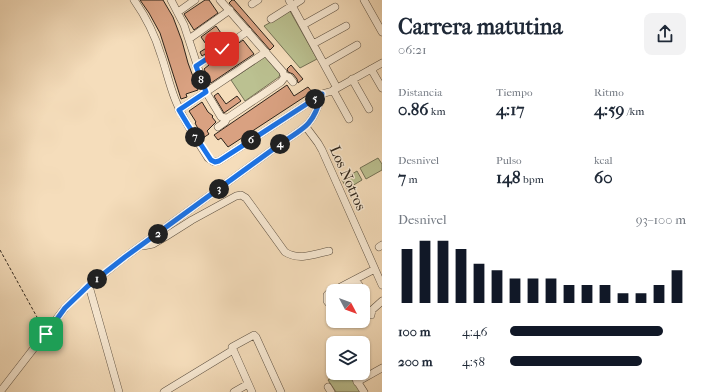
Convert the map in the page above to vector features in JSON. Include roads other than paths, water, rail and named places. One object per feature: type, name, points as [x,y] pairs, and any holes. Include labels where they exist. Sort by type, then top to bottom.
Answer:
[{"type":"street","points":[[134,0],[154,35],[179,110],[208,158],[214,162],[219,161],[322,94],[335,89],[382,63]]},
{"type":"street","points":[[171,0],[178,12],[189,39],[196,66],[206,92],[219,114],[225,118]]},
{"type":"street","points":[[178,12],[196,0]]},
{"type":"street","points":[[220,0],[266,52],[284,76],[293,82]]},
{"type":"street","points":[[271,19],[290,3],[301,0]]},
{"type":"street","points":[[364,0],[382,32]]},
{"type":"street","points":[[290,3],[324,64],[349,119]]},
{"type":"street","points":[[302,25],[335,7]]},
{"type":"street","points":[[189,39],[230,10]]},
{"type":"street","points":[[313,44],[346,26]]},
{"type":"street","points":[[196,66],[248,31]]},
{"type":"street","points":[[324,64],[357,45]]},
{"type":"street","points":[[179,110],[266,52]]},
{"type":"street","points":[[371,69],[382,88]]},
{"type":"street","points":[[218,127],[224,122],[225,118],[281,82],[284,76]]},
{"type":"street","points":[[352,80],[369,109]]},
{"type":"street","points":[[0,392],[65,308],[88,286],[283,142],[306,127],[311,121],[318,107],[322,94]]},
{"type":"street","name":"Los Notros","points":[[306,127],[322,150],[382,285]]},
{"type":"street","points":[[141,246],[153,244],[192,220],[242,194],[285,252],[299,257],[329,251]]},
{"type":"street","points":[[347,284],[375,269]]},
{"type":"street","points":[[355,280],[357,284]]},
{"type":"street","points":[[88,286],[119,392]]},
{"type":"street","points":[[371,315],[372,310],[382,301]]},
{"type":"street","points":[[164,392],[252,336],[256,336],[281,392]]},
{"type":"street","points":[[233,349],[252,392]]},
{"type":"street","points":[[364,392],[358,382],[382,368]]},
{"type":"street","points":[[234,392],[248,384]]}]
